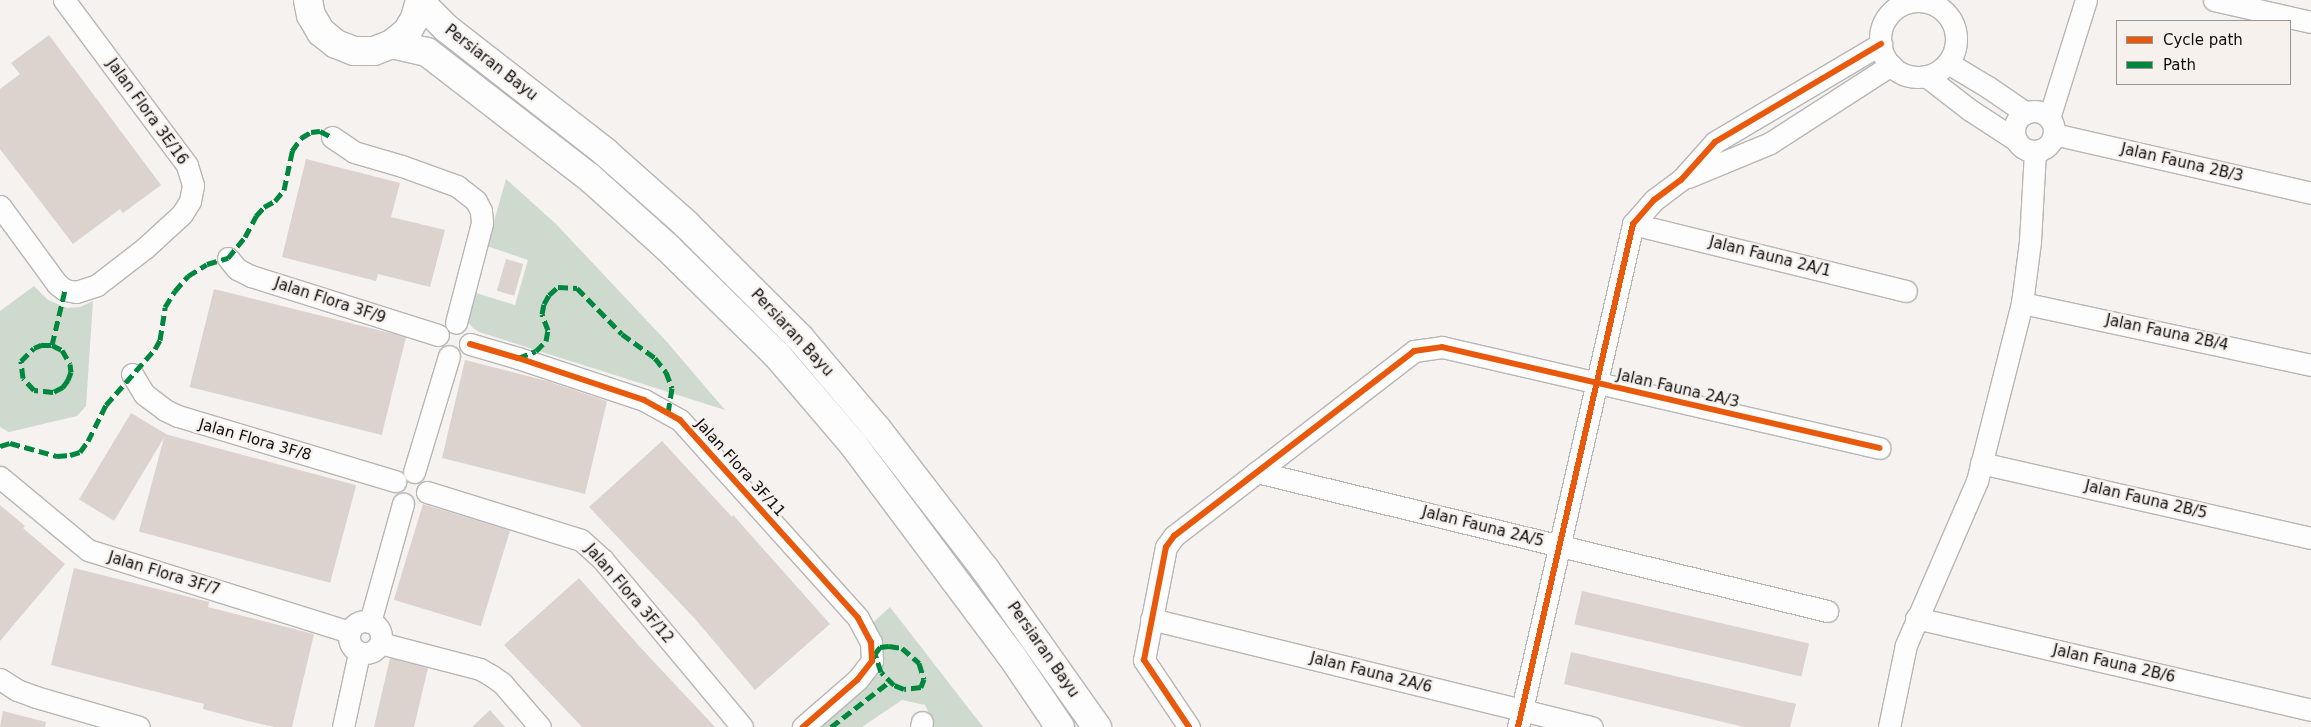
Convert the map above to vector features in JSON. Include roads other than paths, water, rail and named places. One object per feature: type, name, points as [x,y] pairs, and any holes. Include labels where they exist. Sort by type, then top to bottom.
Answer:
[{"type":"main road","points":[[308,0],[311,15],[321,32],[336,44],[354,51],[374,51],[392,44],[407,32],[415,18],[420,1]]},
{"type":"main road","name":"Persiaran Bayu","points":[[420,1],[446,28],[612,158],[686,224],[800,338],[877,429],[985,568],[1097,727]]},
{"type":"main road","name":"Persiaran Bayu","points":[[392,44],[427,52],[588,177],[667,247],[777,355],[853,444],[1011,655],[1060,727]]},
{"type":"street","name":"Jalan Flora 3E/16","points":[[0,206],[58,284],[66,290],[86,291],[97,285],[145,248],[187,208],[193,193],[192,178],[187,165],[64,0]]},
{"type":"street","points":[[1926,76],[1970,110],[2016,140],[2026,150],[2035,151],[2045,148],[2086,0]]},
{"type":"street","points":[[2214,0],[2311,22]]},
{"type":"street","points":[[1924,1],[1937,6],[1948,14],[1954,26],[1956,38],[1954,52],[1948,63],[1938,71],[1926,76],[1902,73],[1892,66],[1884,56],[1881,44],[1884,22],[1899,3],[1924,1]]},
{"type":"street","points":[[1520,718],[1633,224],[1654,200],[1681,180],[1715,142],[1750,119],[1881,44]]},
{"type":"street","points":[[1948,63],[2026,113],[2038,112],[2052,126]]},
{"type":"street","points":[[1681,180],[1770,142],[1892,66]]},
{"type":"street","points":[[2016,140],[2014,134],[2017,122],[2026,113]]},
{"type":"street","name":"Jalan Fauna 2B/3","points":[[2052,126],[2311,193]]},
{"type":"street","points":[[332,136],[354,152],[402,166],[457,186],[476,201],[482,211],[482,223],[456,323]]},
{"type":"street","points":[[1889,727],[1906,645],[1976,481],[2022,303],[2030,241],[2035,151]]},
{"type":"street","name":"Jalan Fauna 2A/1","points":[[1633,224],[1906,291]]},
{"type":"street","name":"Jalan Flora 3F/9","points":[[228,258],[237,269],[251,276],[438,335]]},
{"type":"street","name":"Jalan Fauna 2B/4","points":[[2022,303],[2311,365]]},
{"type":"street","points":[[456,323],[462,325],[470,333],[470,344],[460,356],[450,356],[438,346],[438,335],[444,326],[456,323]]},
{"type":"street","name":"Jalan Flora 3F/11","points":[[470,344],[644,400],[680,420],[858,618],[868,633],[871,642],[872,661],[857,680],[803,727]]},
{"type":"street","name":"Jalan Fauna 2A/3","points":[[1257,472],[1414,351],[1442,347],[1880,448]]},
{"type":"street","points":[[414,472],[450,356]]},
{"type":"street","name":"Jalan Flora 3F/8","points":[[132,374],[144,394],[165,410],[178,416],[395,481]]},
{"type":"street","name":"Jalan Fauna 2B/5","points":[[1981,463],[2311,538]]},
{"type":"street","points":[[414,472],[425,479],[427,492],[421,502],[409,505],[404,504],[395,494],[395,481],[403,473],[414,472]]},
{"type":"street","points":[[1188,727],[1144,660],[1166,547],[1174,536],[1257,472]]},
{"type":"street","name":"Jalan Fauna 2A/5","points":[[1257,472],[1827,611]]},
{"type":"street","name":"Jalan Flora 3F/7","points":[[0,477],[88,550],[349,632]]},
{"type":"street","name":"Jalan Flora 3F/12","points":[[427,492],[581,540],[603,560],[742,727]]},
{"type":"street","points":[[370,622],[404,504]]},
{"type":"street","name":"Jalan Fauna 2B/6","points":[[1916,618],[2311,710]]},
{"type":"street","name":"Jalan Fauna 2A/6","points":[[1151,619],[1520,718],[1592,727]]},
{"type":"street","points":[[358,622],[370,622],[380,630],[380,642],[372,652],[359,653],[350,644],[349,632],[358,622]]},
{"type":"street","points":[[380,642],[486,673],[502,683],[540,727]]},
{"type":"street","points":[[343,727],[359,653]]},
{"type":"street","points":[[0,679],[17,690],[36,697],[139,727]]}]
